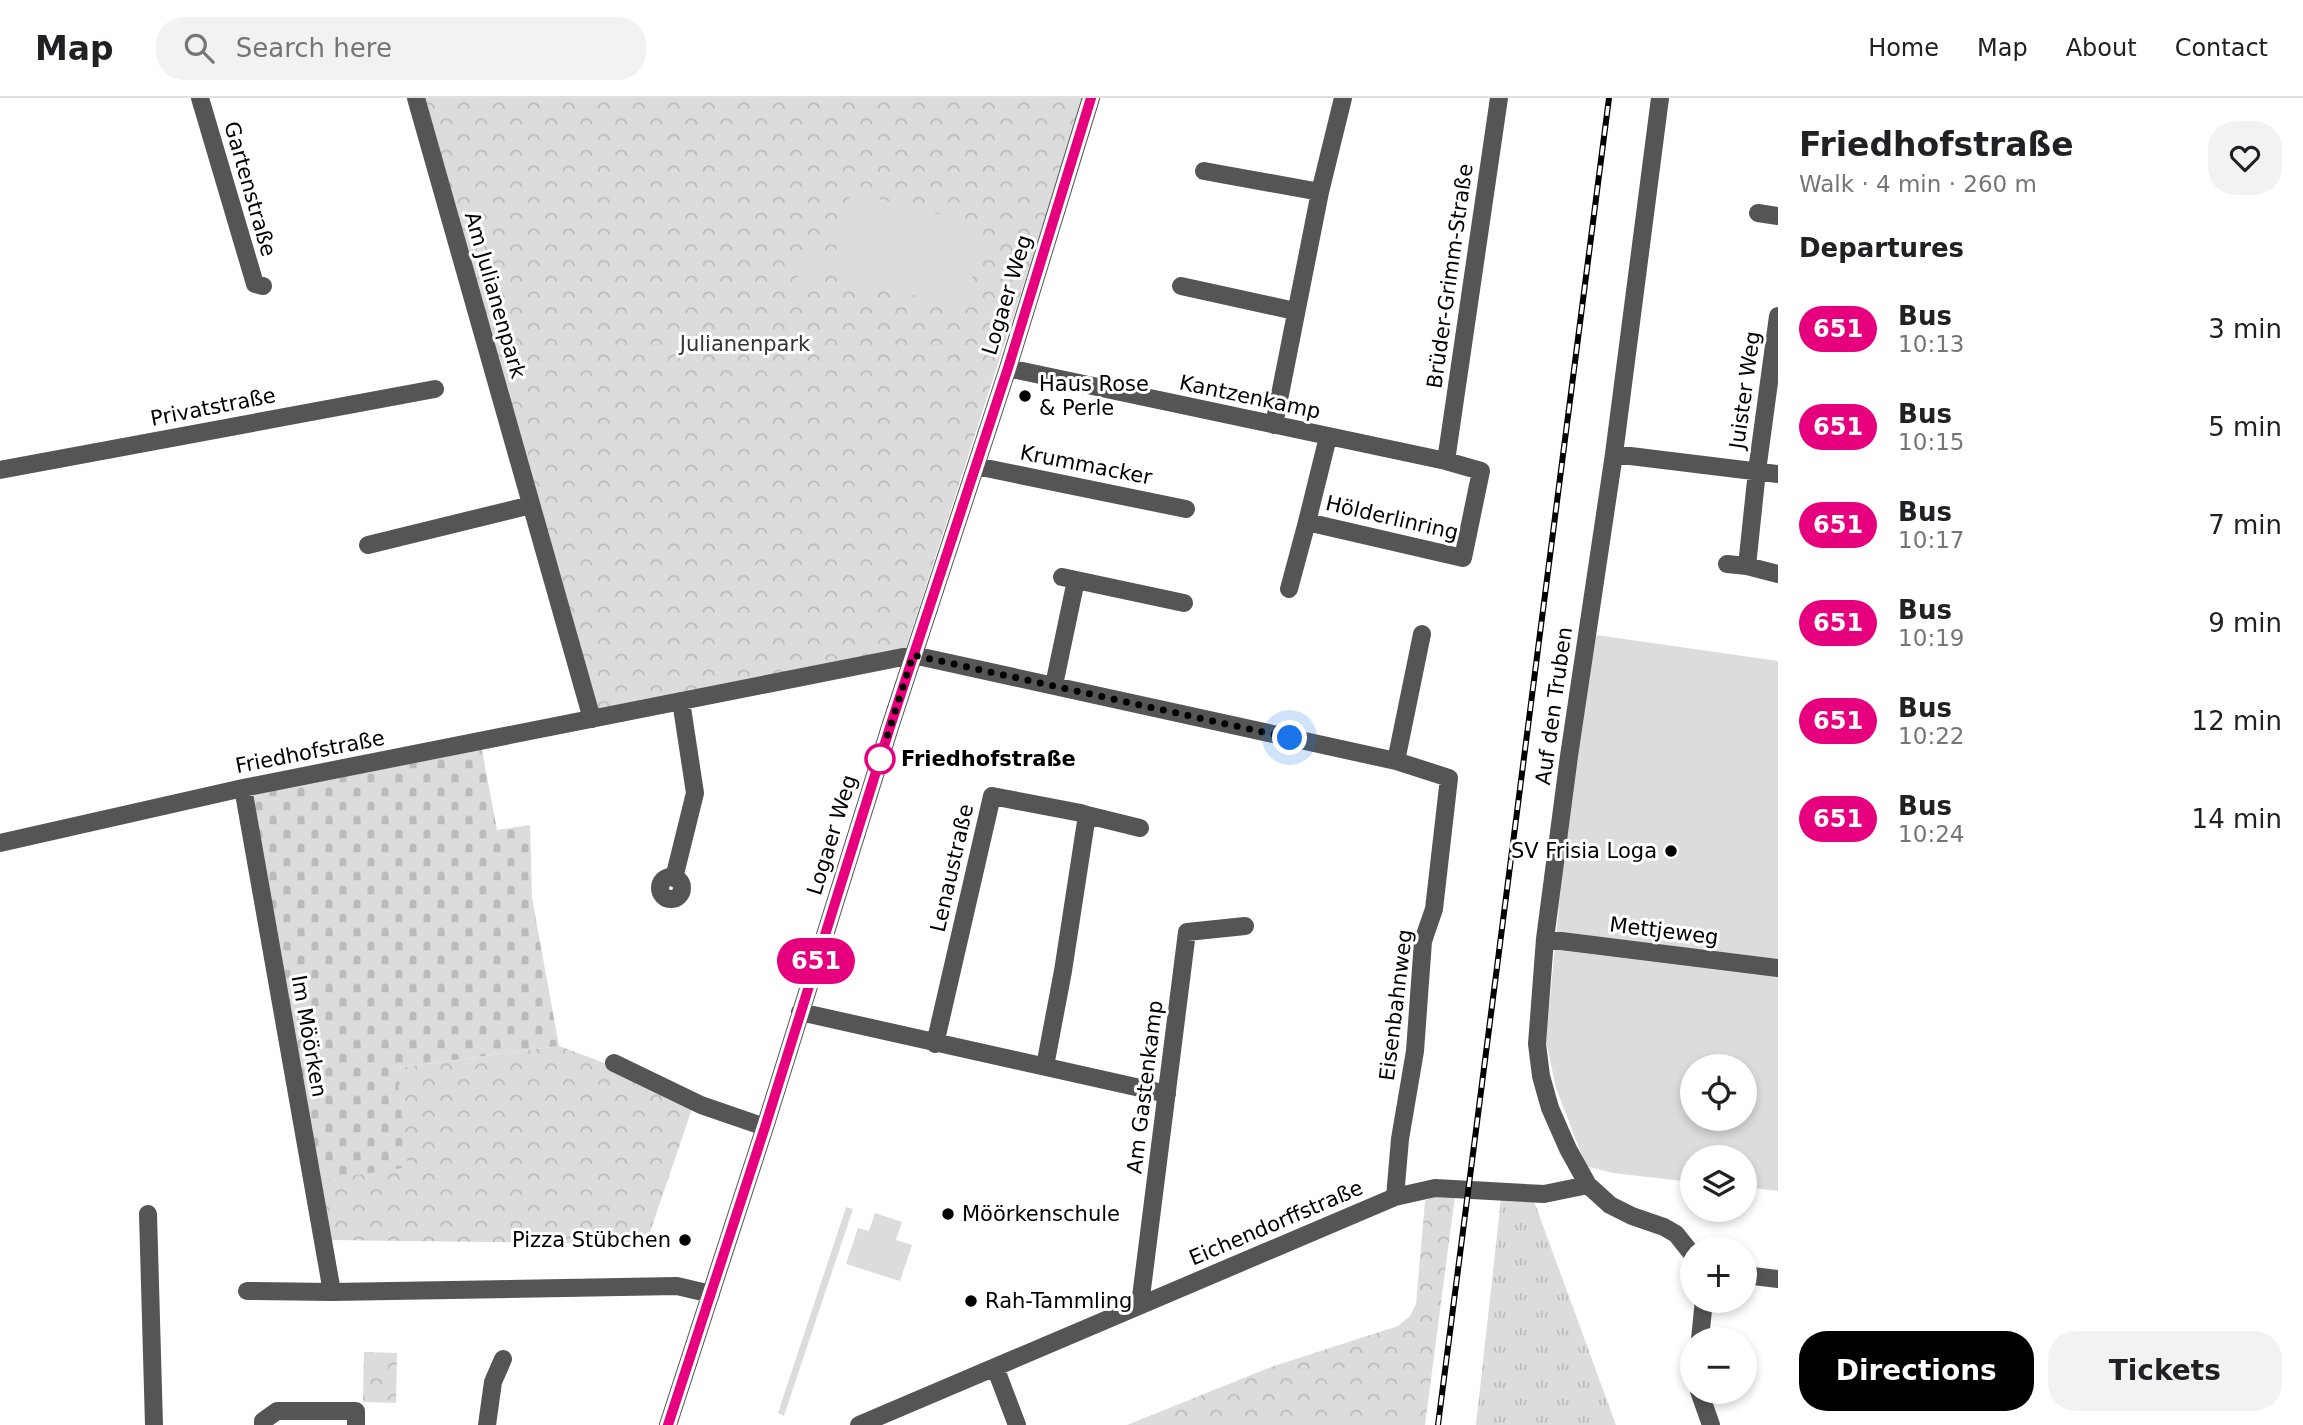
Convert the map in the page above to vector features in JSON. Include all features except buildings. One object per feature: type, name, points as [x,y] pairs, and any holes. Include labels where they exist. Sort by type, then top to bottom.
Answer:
[{"type":"street","name":"Gartenstraße","points":[[200,98],[255,284],[263,286]]},
{"type":"street","name":"Am Julianenpark","points":[[416,98],[592,719]]},
{"type":"street","name":"Logaer Weg","points":[[668,1425],[913,655],[1008,368],[1091,98]]},
{"type":"street","points":[[1274,425],[1320,192],[1343,98]]},
{"type":"street","name":"Brüder-Grimm-Straße","points":[[1446,461],[1499,98]]},
{"type":"street","name":"Auf den Truben","points":[[1660,98],[1614,454],[1569,756],[1545,939],[1537,1028],[1541,1076],[1559,1130],[1588,1185],[1610,1205],[1664,1227],[1680,1239]]},
{"type":"street","points":[[1204,171],[1320,192]]},
{"type":"street","points":[[1758,213],[1778,216]]},
{"type":"street","points":[[1181,286],[1295,311]]},
{"type":"street","name":"Juister Weg","points":[[1746,566],[1778,316]]},
{"type":"street","name":"Kantzenkamp","points":[[1008,368],[1446,461],[1481,471]]},
{"type":"street","name":"Privatstraße","points":[[0,470],[435,389]]},
{"type":"street","name":"Hölderlinring","points":[[1289,589],[1328,437]]},
{"type":"street","points":[[1614,454],[1778,474]]},
{"type":"street","name":"Krummacker","points":[[976,466],[1186,509]]},
{"type":"street","name":"Hölderlinring","points":[[1307,522],[1463,558],[1481,471]]},
{"type":"street","points":[[368,545],[531,505]]},
{"type":"street","points":[[1727,564],[1778,574]]},
{"type":"street","points":[[1054,685],[1069,579],[1184,603]]},
{"type":"street","points":[[1396,761],[1422,634]]},
{"type":"street","name":"Friedhofstraße","points":[[0,843],[243,788],[913,655],[1396,761],[1450,778]]},
{"type":"street","points":[[674,878],[695,793],[688,733],[681,701]]},
{"type":"street","name":"Eisenbahnweg","points":[[1395,1197],[1400,1139],[1415,1051],[1423,941],[1434,909],[1450,778]]},
{"type":"street","name":"Im Möörken","points":[[243,788],[332,1292]]},
{"type":"street","name":"Lenaustraße","points":[[935,1044],[992,796],[1140,828]]},
{"type":"street","points":[[1045,1066],[1087,815]]},
{"type":"street","name":"Am Gastenkamp","points":[[1140,1306],[1187,932],[1245,926]]},
{"type":"street","name":"Mettjeweg","points":[[1545,939],[1778,968]]},
{"type":"street","points":[[800,1012],[1167,1094]]},
{"type":"street","points":[[614,1063],[701,1105],[765,1127]]},
{"type":"street","name":"Eichendorffstraße","points":[[859,1425],[1395,1197],[1435,1188],[1544,1194],[1588,1185]]},
{"type":"street","points":[[148,1214],[154,1425]]},
{"type":"street","points":[[1757,1276],[1778,1279]]},
{"type":"street","points":[[247,1291],[677,1286],[711,1294]]},
{"type":"street","points":[[487,1425],[493,1382],[503,1359]]},
{"type":"street","points":[[995,1367],[1017,1425]]},
{"type":"street","points":[[1704,1404],[1711,1425]]},
{"type":"street","points":[[262,1425],[262,1420],[277,1410],[356,1411],[356,1425]]},
{"type":"green space","name":"Julianenpark","points":[[419,98],[1084,98],[905,651],[596,713]]},
{"type":"green space","points":[[851,192],[985,226],[965,308],[830,274]]},
{"type":"green space","points":[[799,250],[826,251],[823,292],[797,290]]},
{"type":"green space","name":"SV Frisia Loga","points":[[1589,634],[1778,661],[1778,1191],[1757,1188],[1757,1145],[1680,1145],[1680,1181],[1613,1173],[1586,1166],[1556,1088],[1546,1041],[1573,759]]},
{"type":"green space","points":[[481,745],[497,830],[530,825],[532,898],[559,1046],[396,1068],[408,1167],[313,1182],[251,793]]},
{"type":"green space","points":[[559,1046],[610,1065],[693,1106],[646,1244],[325,1240],[313,1182],[396,1068]]},
{"type":"green space","points":[[1455,1196],[1425,1425],[1127,1425],[1271,1367],[1398,1326],[1410,1316],[1416,1304],[1425,1201],[1432,1197]]},
{"type":"green space","points":[[1501,1199],[1534,1201],[1616,1425],[1476,1425]]},
{"type":"green space","points":[[846,1207],[853,1209],[784,1416],[778,1413]]},
{"type":"green space","points":[[875,1213],[902,1222],[896,1240],[912,1245],[900,1281],[846,1264],[858,1228],[869,1231]]},
{"type":"green space","points":[[364,1352],[397,1353],[396,1403],[363,1402]]},
{"type":"railway","points":[[1438,1425],[1609,98]]},
{"type":"bus line","name":"651","points":[[668,1425],[765,1127],[890,727],[1008,368],[1091,98]]},
{"type":"place","name":"Haus Rose & Perle","points":[[1025,396]]},
{"type":"place","name":"Friedhofstraße","points":[[880,759]]},
{"type":"place","name":"SV Frisia Loga","points":[[1671,851]]},
{"type":"place","name":"Möörkenschule","points":[[948,1214]]},
{"type":"place","name":"Pizza Stübchen","points":[[685,1240]]},
{"type":"place","name":"Rah-Tammling","points":[[971,1301]]},
{"type":"route","points":[[880,759],[913,655],[1290,738]]}]
